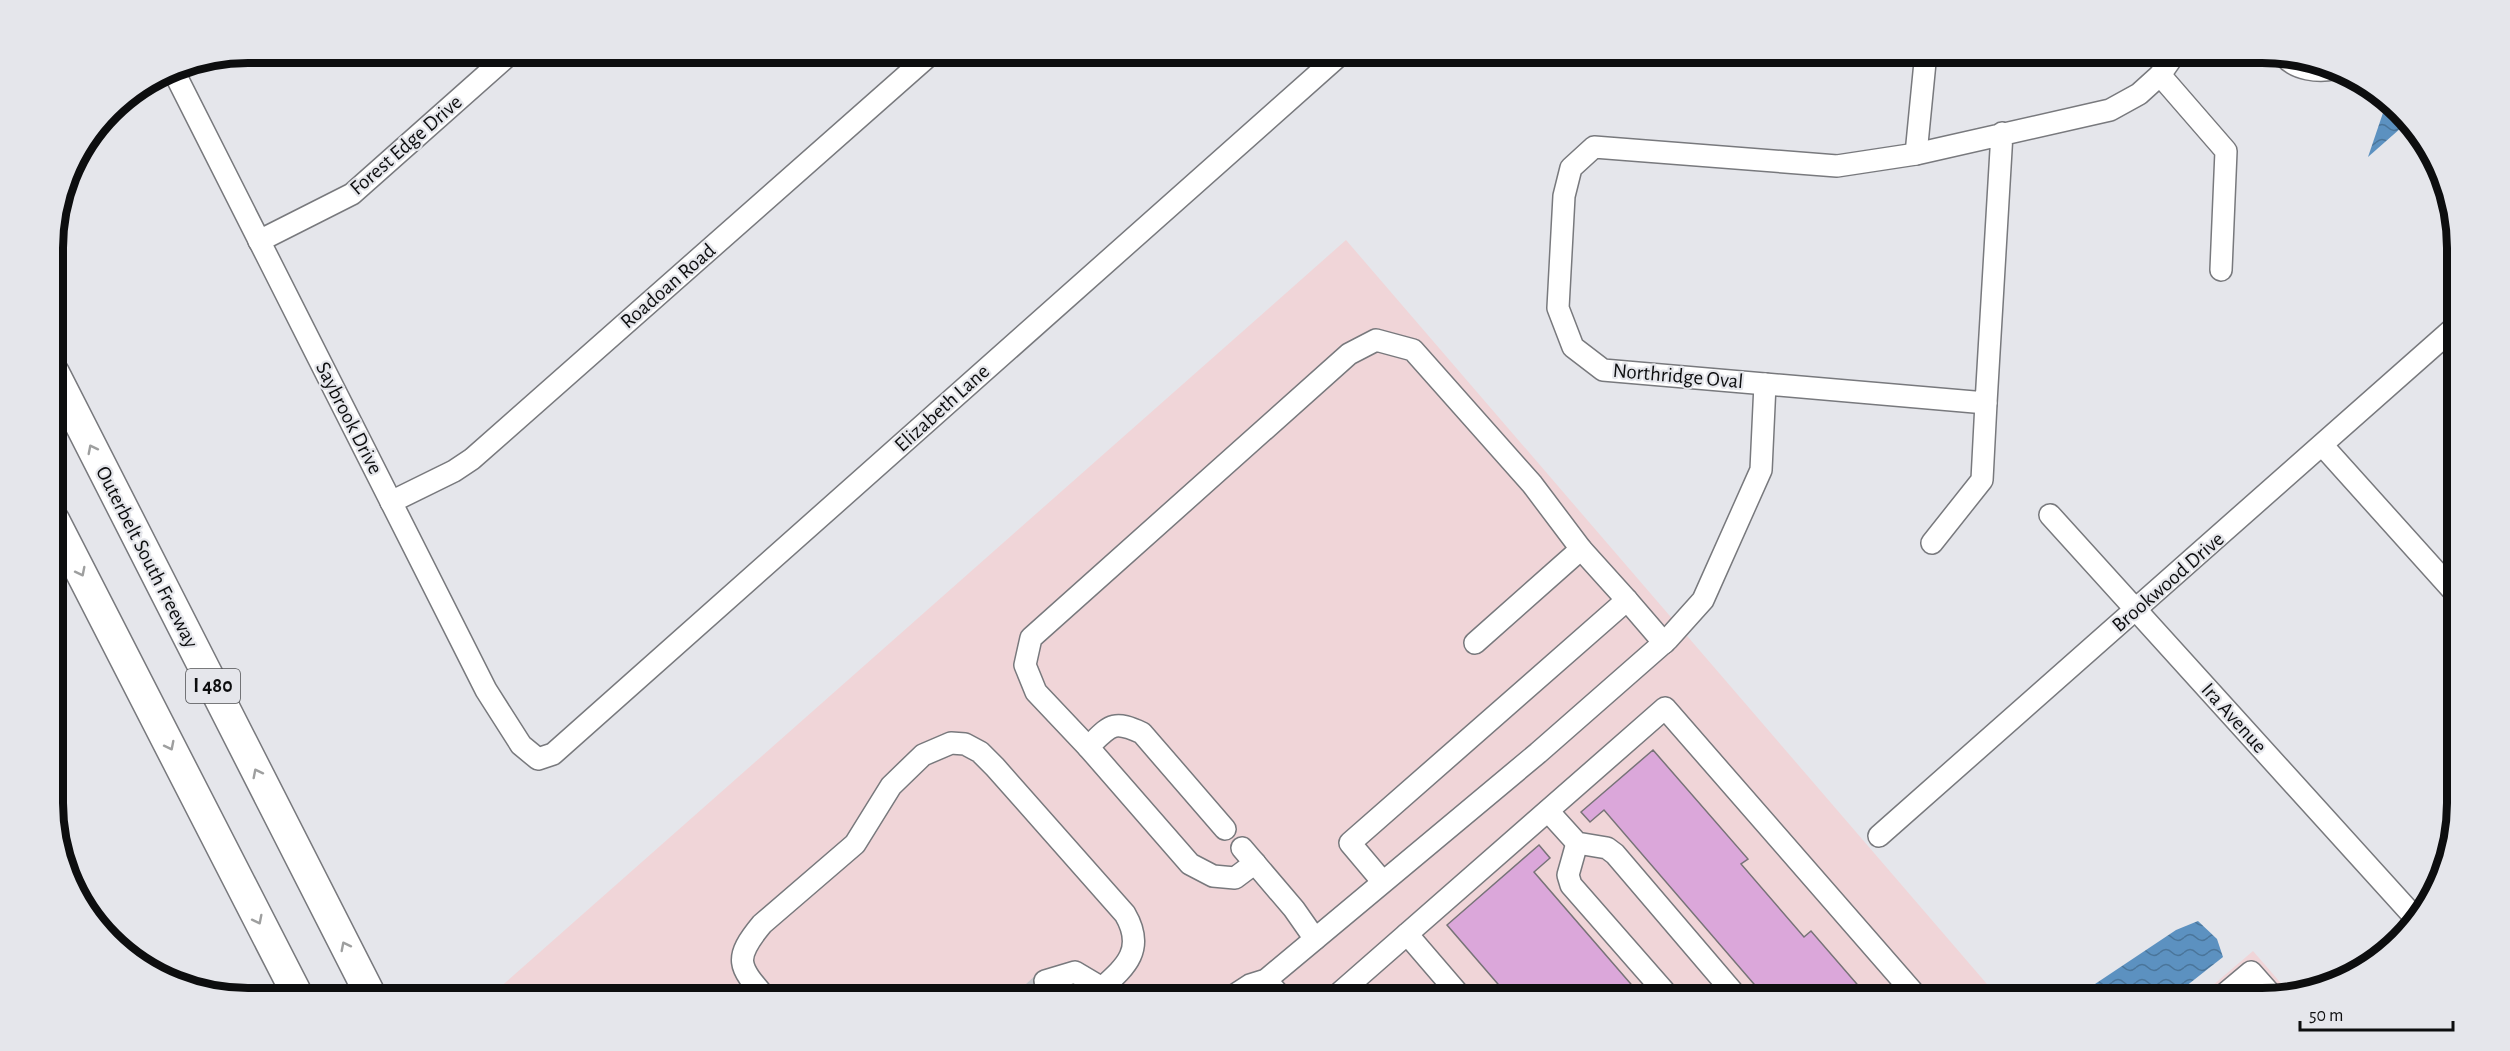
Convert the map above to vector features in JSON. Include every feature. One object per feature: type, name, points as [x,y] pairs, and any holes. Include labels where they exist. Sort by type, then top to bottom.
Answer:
[{"type":"highway","name":"Outerbelt South Freeway","points":[[63,391],[366,988]]},
{"type":"highway","points":[[63,538],[292,988]]},
{"type":"street","name":"Forest Edge Drive","points":[[259,241],[352,194],[500,63]]},
{"type":"street","name":"Roadoan Road","points":[[392,502],[454,471],[472,459],[921,63]]},
{"type":"street","name":"Elizabeth Lane","points":[[538,759],[553,753],[1331,63]]},
{"type":"street","points":[[1916,154],[1925,63]]},
{"type":"street","name":"Northridge Oval","points":[[1986,403],[1603,369],[1573,348],[1558,308],[1564,196],[1570,168],[1594,147],[1837,166],[1916,154],[2110,110],[2139,94],[2160,75],[2168,63]]},
{"type":"street","points":[[2160,75],[2226,151],[2221,270]]},
{"type":"street","name":"Saybrook Drive","points":[[177,78],[486,690],[521,745],[538,759]]},
{"type":"street","points":[[1932,543],[1982,480],[2002,133]]},
{"type":"street","name":"Brookwood Drive","points":[[1879,836],[2447,334]]},
{"type":"street","points":[[1315,939],[1294,909],[1248,856],[1235,878],[1213,876],[1190,864],[1088,747],[1036,692],[1025,665],[1031,638],[1349,354],[1376,340],[1413,350],[1532,484],[1581,549],[1664,643]]},
{"type":"street","points":[[1245,988],[1266,980],[1538,753],[1664,643],[1703,600],[1761,470],[1765,384]]},
{"type":"street","points":[[2323,446],[2447,584]]},
{"type":"street","name":"Ira Avenue","points":[[2050,515],[2411,913]]},
{"type":"street","points":[[1475,643],[1581,549]]},
{"type":"street","points":[[1382,881],[1350,843],[1627,600]]},
{"type":"street","points":[[1345,988],[1665,708],[1909,988]]},
{"type":"street","points":[[1088,747],[1108,728],[1124,724],[1142,733],[1225,829]]},
{"type":"street","points":[[758,988],[744,971],[742,956],[751,937],[762,924],[855,844],[900,776],[923,754],[951,744],[965,744],[980,752],[1125,914],[1134,938],[1132,952],[1127,964],[1102,988]]},
{"type":"street","points":[[1548,810],[1577,843],[1607,848],[1615,854],[1729,988]]},
{"type":"street","points":[[1577,843],[1568,875],[1571,885],[1661,988]]},
{"type":"street","points":[[1407,934],[1453,988]]},
{"type":"street","points":[[1045,981],[1075,972],[1092,988]]},
{"type":"street","points":[[2232,988],[2251,972],[2265,988]]},
{"type":"street","points":[[1266,980],[1273,988]]},
{"type":"shaded area","points":[[1346,240],[1990,988],[499,988]]},
{"type":"shaded area","points":[[2253,951],[2284,986],[2274,988],[2210,988]]},
{"type":"water","points":[[2384,109],[2402,127],[2368,157]]},
{"type":"water","points":[[2198,921],[2217,939],[2223,957],[2184,988],[2089,988],[2176,930]]},
{"type":"building","points":[[1653,750],[1748,859],[1741,864],[1804,937],[1811,931],[1860,988],[1757,988],[1604,810],[1590,822],[1581,812]]},
{"type":"building","points":[[1539,845],[1550,858],[1534,872],[1634,988],[1501,988],[1447,925]]},
{"type":"tunnel","points":[[1037,988],[1045,981]]}]
